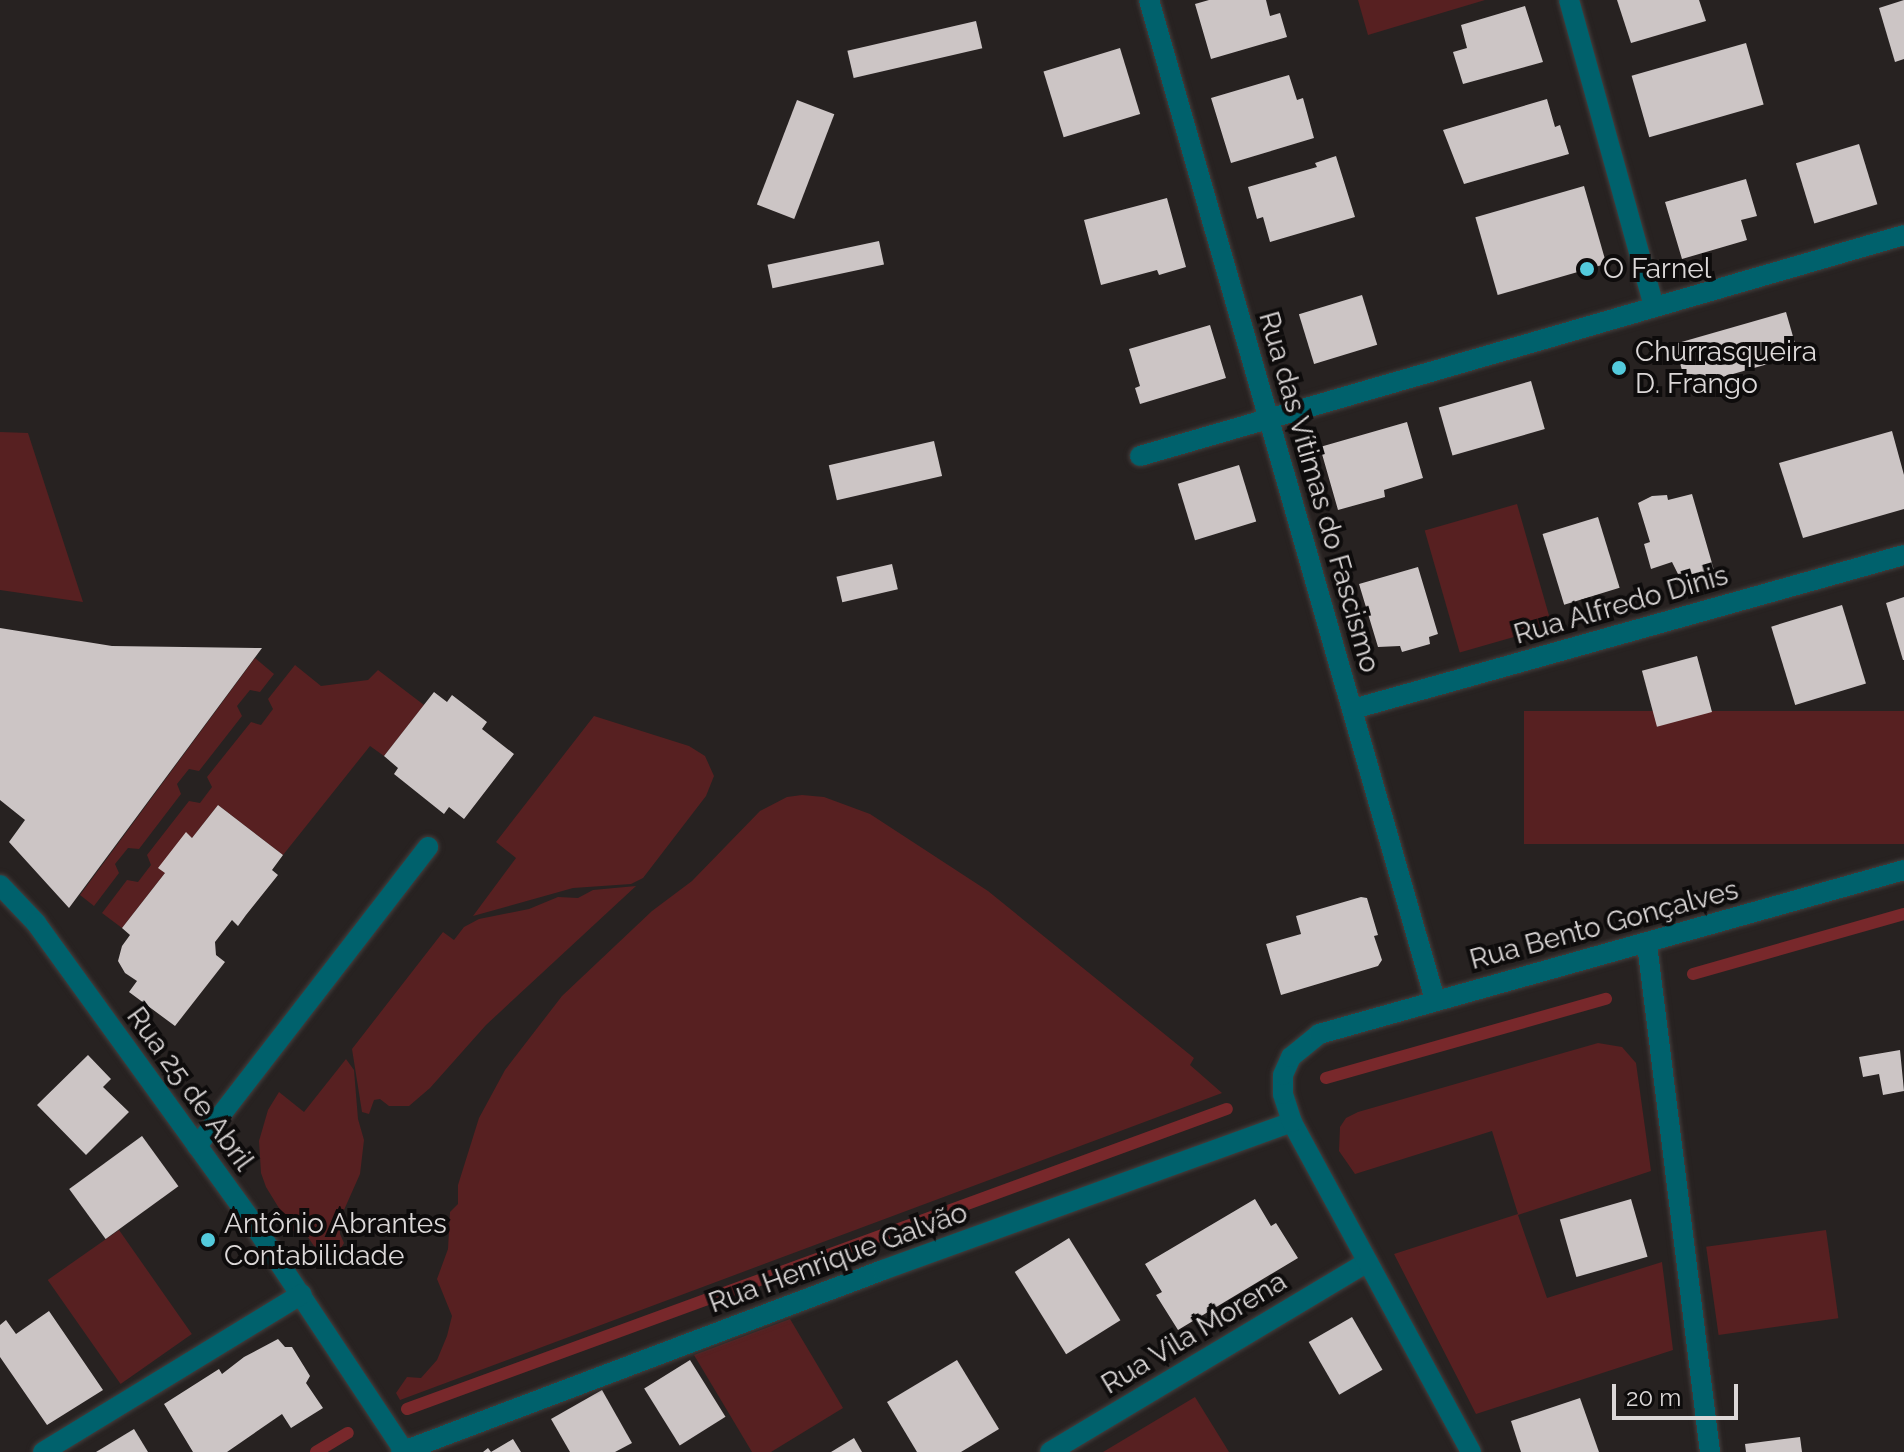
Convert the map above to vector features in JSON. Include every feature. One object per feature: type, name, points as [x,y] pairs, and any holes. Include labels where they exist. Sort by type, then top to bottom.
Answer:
[{"type":"street","name":"Rua das Vítimas do Fascismo","points":[[1149,0],[1435,1000]]},
{"type":"street","points":[[1569,0],[1654,306]]},
{"type":"street","points":[[1140,456],[1904,235]]},
{"type":"street","name":"Rua Alfredo Dinis","points":[[1353,709],[1904,555]]},
{"type":"street","points":[[197,1146],[428,847]]},
{"type":"street","name":"Rua Bento Gonçalves","points":[[1292,1122],[1283,1094],[1283,1075],[1291,1057],[1319,1034],[1904,870]]},
{"type":"street","name":"Rua 25 de Abril","points":[[0,885],[36,923],[197,1146],[302,1294],[404,1452]]},
{"type":"street","points":[[1647,944],[1710,1452]]},
{"type":"street","points":[[1292,1122],[1471,1452]]},
{"type":"street","name":"Rua Henrique Galvão","points":[[404,1452],[883,1270],[1292,1122]]},
{"type":"street","name":"Rua Vila Morena","points":[[1050,1452],[1368,1262]]},
{"type":"street","points":[[43,1452],[302,1294]]},
{"type":"shaded area","points":[[1358,0],[1485,0],[1368,35]]},
{"type":"shaded area","points":[[0,432],[28,433],[83,602],[0,590]]},
{"type":"shaded area","points":[[1517,504],[1552,626],[1460,653],[1425,530]]},
{"type":"shaded area","points":[[255,658],[274,674],[260,692],[250,690],[237,706],[242,716],[199,771],[189,769],[177,784],[181,794],[139,849],[128,848],[115,864],[119,873],[94,906],[80,895]]},
{"type":"shaded area","points":[[295,665],[321,686],[368,680],[378,670],[424,705],[384,756],[370,746],[283,855],[218,805],[192,838],[186,833],[165,873],[122,928],[102,913],[127,880],[138,882],[151,865],[147,855],[189,801],[200,803],[212,787],[207,777],[251,722],[261,725],[273,709],[268,699]]},
{"type":"shaded area","points":[[1524,711],[1904,711],[1904,844],[1524,844]]},
{"type":"shaded area","points":[[594,716],[689,746],[705,756],[714,776],[706,796],[643,878],[631,884],[573,888],[473,916],[516,858],[496,842]]},
{"type":"shaded area","points":[[787,797],[824,797],[870,814],[988,891],[1194,1058],[1190,1065],[1222,1093],[400,1400],[396,1393],[407,1377],[421,1378],[437,1360],[447,1336],[452,1316],[437,1279],[448,1249],[450,1212],[458,1204],[458,1185],[479,1118],[505,1070],[562,996],[652,911],[692,881],[760,811]]},
{"type":"shaded area","points":[[636,886],[486,1025],[430,1088],[409,1106],[389,1106],[380,1099],[374,1100],[369,1114],[362,1112],[352,1049],[443,932],[454,940],[464,927],[479,919],[529,909],[558,897],[578,898],[593,890]]},
{"type":"shaded area","points":[[1598,1043],[1622,1047],[1636,1063],[1651,1171],[1518,1215],[1547,1298],[1662,1262],[1673,1350],[1476,1414],[1394,1254],[1518,1214],[1492,1131],[1355,1174],[1339,1151],[1340,1127],[1346,1118],[1358,1112]]},
{"type":"shaded area","points":[[346,1059],[354,1070],[358,1119],[364,1140],[360,1174],[340,1219],[340,1234],[344,1243],[340,1250],[326,1250],[314,1246],[301,1227],[293,1231],[266,1187],[261,1173],[259,1141],[268,1110],[279,1092],[304,1112]]},
{"type":"shaded area","points":[[119,1230],[192,1334],[121,1384],[48,1280]]},
{"type":"shaded area","points":[[1826,1230],[1838,1318],[1719,1335],[1706,1247]]},
{"type":"shaded area","points":[[790,1319],[843,1408],[771,1452],[752,1452],[694,1355]]},
{"type":"shaded area","points":[[1195,1397],[1229,1452],[1103,1452]]},
{"type":"building","points":[[1209,0],[1266,0],[1270,16],[1280,13],[1287,37],[1211,59],[1195,4]]},
{"type":"building","points":[[1617,0],[1699,0],[1706,21],[1631,43]]},
{"type":"building","points":[[1904,0],[1904,59],[1895,62],[1879,8]]},
{"type":"building","points":[[1525,6],[1543,62],[1463,84],[1453,52],[1467,48],[1461,25]]},
{"type":"building","points":[[976,21],[982,48],[854,78],[847,51]]},
{"type":"building","points":[[1746,43],[1764,105],[1649,137],[1632,76]]},
{"type":"building","points":[[1120,48],[1140,114],[1064,137],[1043,71]]},
{"type":"building","points":[[1289,75],[1297,100],[1303,98],[1314,138],[1231,163],[1211,98]]},
{"type":"building","points":[[1547,99],[1555,127],[1560,125],[1569,154],[1464,184],[1443,130]]},
{"type":"building","points":[[797,100],[834,114],[794,219],[757,205]]},
{"type":"building","points":[[1859,144],[1877,204],[1814,224],[1796,163]]},
{"type":"building","points":[[1336,156],[1355,217],[1270,242],[1263,217],[1257,219],[1248,187],[1317,167],[1315,163]]},
{"type":"building","points":[[1746,179],[1757,216],[1741,220],[1747,240],[1682,259],[1665,202]]},
{"type":"building","points":[[1584,186],[1606,264],[1498,295],[1475,217]]},
{"type":"building","points":[[1167,198],[1186,267],[1159,275],[1157,270],[1101,285],[1084,220]]},
{"type":"building","points":[[879,241],[884,264],[772,288],[767,265]]},
{"type":"building","points":[[1362,295],[1377,345],[1314,364],[1299,314]]},
{"type":"building","points":[[1786,312],[1798,355],[1687,387],[1674,344]]},
{"type":"building","points":[[1210,325],[1226,378],[1140,404],[1135,388],[1140,386],[1129,349]]},
{"type":"building","points":[[1531,381],[1545,429],[1453,456],[1439,407]]},
{"type":"building","points":[[1407,422],[1423,478],[1384,490],[1385,497],[1338,510],[1320,447]]},
{"type":"building","points":[[1892,431],[1904,475],[1904,509],[1803,538],[1779,463]]},
{"type":"building","points":[[934,441],[942,476],[837,500],[829,465]]},
{"type":"building","points":[[1239,465],[1256,521],[1195,540],[1178,484]]},
{"type":"building","points":[[1692,494],[1714,570],[1687,578],[1685,573],[1678,574],[1672,562],[1651,569],[1644,544],[1650,542],[1638,503],[1652,496],[1667,495],[1668,500]]},
{"type":"building","points":[[1598,517],[1620,588],[1564,605],[1543,534]]},
{"type":"building","points":[[892,564],[898,589],[842,602],[836,577]]},
{"type":"building","points":[[1418,567],[1438,634],[1429,637],[1430,644],[1402,652],[1400,646],[1378,647],[1359,584]]},
{"type":"building","points":[[1904,597],[1904,660],[1903,660],[1886,603]]},
{"type":"building","points":[[1842,605],[1866,683],[1795,705],[1771,627]]},
{"type":"building","points":[[0,628],[112,646],[262,648],[69,908],[9,842],[25,820],[0,800]]},
{"type":"building","points":[[1697,656],[1712,712],[1657,727],[1642,671]]},
{"type":"building","points":[[434,692],[447,702],[452,695],[487,722],[482,729],[514,754],[464,819],[449,807],[444,814],[394,774],[398,768],[384,756]]},
{"type":"building","points":[[218,805],[283,855],[272,870],[278,875],[238,926],[232,920],[215,942],[216,955],[225,962],[175,1026],[129,992],[137,981],[125,973],[118,961],[122,946],[130,935],[122,928],[165,873],[158,868],[186,832],[192,838]]},
{"type":"building","points":[[1361,897],[1367,898],[1378,935],[1374,936],[1382,960],[1378,966],[1281,995],[1266,944],[1301,934],[1296,916]]},
{"type":"building","points":[[1900,1050],[1904,1091],[1883,1095],[1879,1074],[1863,1077],[1859,1057]]},
{"type":"building","points":[[88,1055],[111,1079],[103,1087],[129,1112],[86,1155],[37,1105]]},
{"type":"building","points":[[142,1136],[178,1186],[106,1239],[69,1189]]},
{"type":"building","points":[[1255,1199],[1271,1226],[1276,1223],[1298,1258],[1178,1330],[1156,1295],[1162,1292],[1145,1264]]},
{"type":"building","points":[[1631,1199],[1648,1257],[1576,1277],[1560,1219]]},
{"type":"building","points":[[1069,1238],[1120,1320],[1066,1354],[1015,1272]]},
{"type":"building","points":[[49,1311],[103,1390],[47,1425],[0,1357],[0,1325],[6,1320],[16,1334]]},
{"type":"building","points":[[1352,1317],[1382,1370],[1339,1395],[1309,1342]]},
{"type":"building","points":[[278,1339],[285,1347],[292,1347],[310,1376],[306,1383],[323,1408],[291,1428],[282,1414],[227,1452],[193,1452],[164,1404],[219,1369],[222,1374],[244,1357]]},
{"type":"building","points":[[690,1360],[726,1417],[680,1445],[644,1389]]},
{"type":"building","points":[[957,1360],[999,1429],[961,1452],[917,1452],[887,1402]]},
{"type":"building","points":[[602,1390],[632,1443],[615,1452],[570,1452],[551,1419]]},
{"type":"building","points":[[1580,1398],[1599,1452],[1521,1452],[1511,1421]]},
{"type":"building","points":[[134,1429],[148,1452],[96,1452]]},
{"type":"building","points":[[1800,1437],[1802,1452],[1746,1452],[1745,1444]]},
{"type":"building","points":[[854,1438],[862,1452],[831,1452]]},
{"type":"building","points":[[513,1439],[521,1452],[491,1452]]},
{"type":"waterway","points":[[1693,974],[1904,914]]},
{"type":"waterway","points":[[1326,1078],[1606,999]]},
{"type":"waterway","points":[[407,1409],[1227,1109]]},
{"type":"waterway","points":[[316,1452],[348,1433]]},
{"type":"place","name":"O Farnel","points":[[1587,269]]},
{"type":"place","name":"Churrasqueira D. Frango","points":[[1619,368]]},
{"type":"place","name":"Antônio Abrantes Contabilidade","points":[[208,1240]]}]
